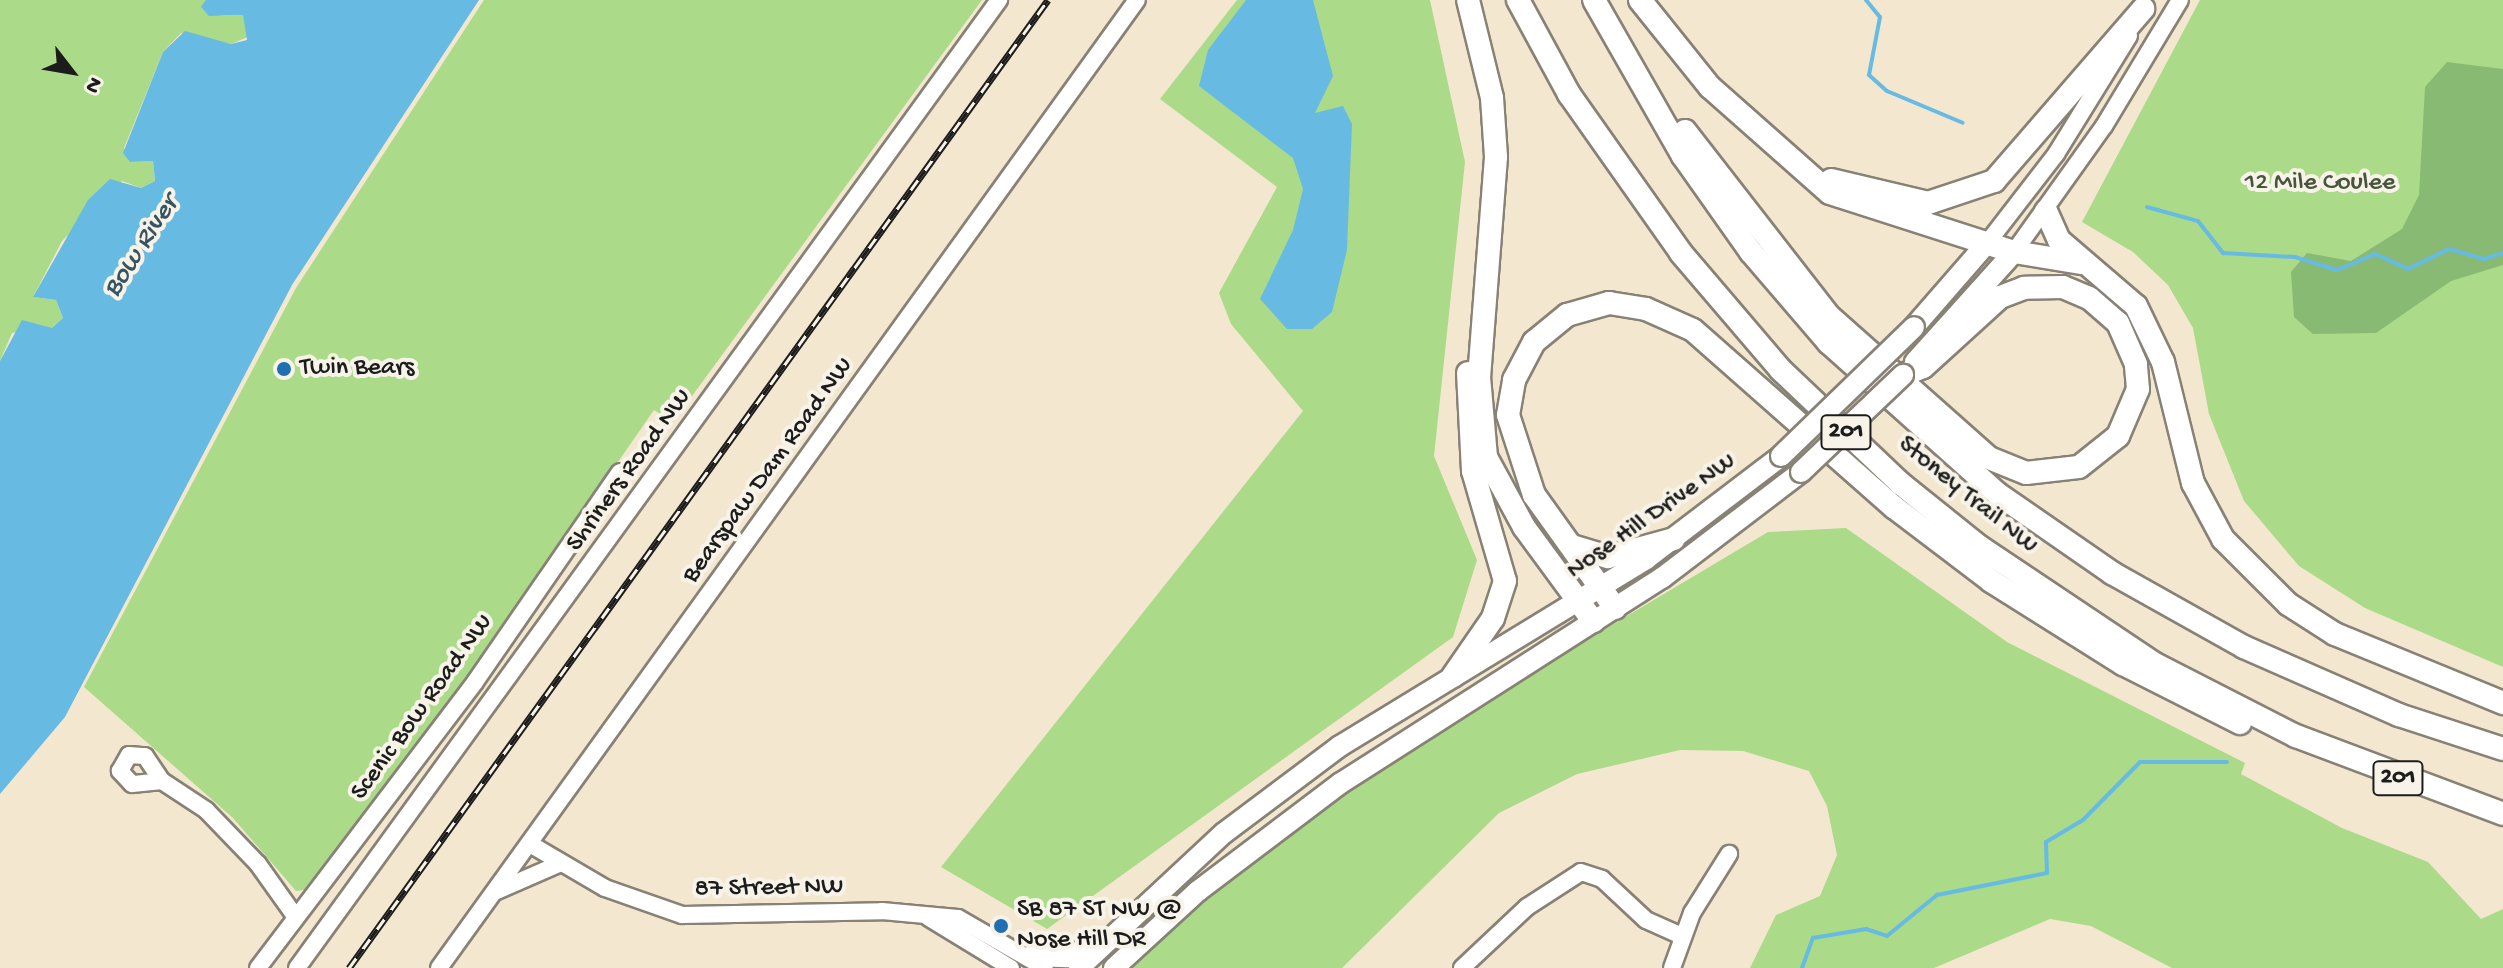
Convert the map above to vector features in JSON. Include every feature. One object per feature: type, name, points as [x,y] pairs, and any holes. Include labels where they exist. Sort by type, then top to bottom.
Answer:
[{"type":"highway","points":[[1468,0],[1492,98],[1490,283],[1479,377],[1486,457],[1524,527],[1593,621]]},
{"type":"highway","name":"Stoney Trail NW","points":[[1518,0],[1569,94],[1681,253],[1781,370],[1900,483],[2091,626],[2296,736],[2503,814]]},
{"type":"highway","points":[[1640,0],[1710,87],[1778,151],[1850,204],[2014,252],[2082,263]]},
{"type":"highway","points":[[1778,151],[1874,195],[1928,203],[1972,193],[2039,138],[2146,5]]},
{"type":"highway","points":[[1598,8],[1829,316],[1968,444],[2026,473],[2079,467],[2118,436],[2138,389],[2136,364],[2118,323],[2089,298],[2063,287],[2024,288],[2000,297],[1903,375]]},
{"type":"highway","name":"Stoney Trail NW","points":[[1598,8],[1683,156],[1751,252],[1829,343],[1998,494],[2112,573],[2244,647],[2399,715],[2503,749]]},
{"type":"highway","points":[[2046,211],[2053,233],[2082,263],[2136,306],[2163,362],[2193,483],[2223,539],[2253,572],[2288,604],[2373,655],[2503,703]]},
{"type":"highway","points":[[1453,676],[1493,618],[1505,581],[1473,471],[1464,404],[1490,283]]},
{"type":"highway","points":[[1615,608],[1519,464],[1509,397],[1547,329],[1589,307],[1628,304],[1671,318],[1711,343],[1895,508],[2058,625],[2228,720],[2296,736]]},
{"type":"highway","points":[[1572,546],[1608,557],[1674,539]]},
{"type":"main road","name":"Nose Hill Drive NW","points":[[1079,968],[1105,940],[1275,794],[1453,676],[1674,539],[1781,456],[1914,327],[1988,242]]},
{"type":"main road","points":[[1935,347],[2014,252]]},
{"type":"main road","name":"Nose Hill Drive NW","points":[[1114,968],[1198,891],[1341,783],[1615,608],[1801,472],[1903,375]]},
{"type":"main road","points":[[1038,962],[1068,957],[1105,940]]},
{"type":"street","name":"Shriners Road NW","points":[[297,968],[999,0]]},
{"type":"street","name":"Bearspaw Dam Road NW","points":[[439,968],[1137,0]]},
{"type":"street","points":[[2014,252],[2046,211],[2180,0]]},
{"type":"street","name":"Nose Hill Drive NW","points":[[1988,242],[2056,154],[2146,5]]},
{"type":"street","name":"Scenic Bow Road NW","points":[[258,968],[475,682],[620,472]]},
{"type":"street","points":[[162,781],[206,810],[295,916]]},
{"type":"street","name":"87 Street NW","points":[[530,844],[605,888],[682,915],[882,911],[929,918],[958,918],[1038,962]]},
{"type":"street","points":[[1672,968],[1682,936],[1729,854]]},
{"type":"street","points":[[493,893],[561,863]]},
{"type":"street","points":[[1462,968],[1527,907],[1581,872],[1602,879],[1646,920],[1682,936]]},
{"type":"street","name":"87 Street NW","points":[[929,918],[1011,968]]},
{"type":"green space","points":[[0,0],[206,0],[220,16],[243,15],[250,36],[231,44],[181,33],[163,52],[124,148],[130,162],[153,161],[155,181],[141,188],[122,181],[62,241],[33,297],[56,300],[63,318],[52,328],[12,333],[0,361]]},
{"type":"green space","points":[[484,0],[982,0],[673,422],[654,410],[406,768],[311,889],[296,891],[233,818],[84,687],[296,288]]},
{"type":"green space","points":[[1237,0],[1430,0],[1465,162],[1434,456],[1477,560],[1453,637],[1047,929],[941,867],[1303,411],[1231,324],[1219,293],[1277,187],[1160,99]]},
{"type":"green space","name":"12 Mile Coulee","points":[[2200,0],[2503,0],[2503,667],[2365,608],[2299,566],[2244,501],[2209,414],[2193,328],[2168,285],[2133,252],[2082,222]]},
{"type":"green space","points":[[2447,62],[2503,69],[2503,265],[2451,281],[2376,333],[2313,334],[2294,317],[2291,272],[2307,253],[2351,261],[2402,229],[2419,195],[2425,87]]},
{"type":"green space","points":[[1846,528],[2007,642],[2245,763],[2241,774],[2342,828],[2428,862],[2481,919],[2503,909],[2503,968],[2172,968],[2091,926],[2050,919],[1934,968],[1750,968],[1776,915],[1820,896],[1837,855],[1827,806],[1809,771],[1743,751],[1680,750],[1577,774],[1499,813],[1342,968],[1129,968],[1201,900],[1325,803],[1479,704],[1768,532]]},
{"type":"water","name":"Bow River","points":[[206,0],[479,0],[292,285],[65,717],[0,794],[0,361],[22,320],[52,328],[63,318],[56,300],[33,297],[88,200],[110,179],[141,188],[155,181],[153,161],[130,162],[123,153],[163,52],[185,31],[231,44],[247,40],[243,15],[209,16],[201,7]]},
{"type":"water","points":[[1246,0],[1313,0],[1333,76],[1315,113],[1343,106],[1352,124],[1347,250],[1332,312],[1312,329],[1287,329],[1260,299],[1293,230],[1303,189],[1293,158],[1199,86],[1208,50]]},
{"type":"waterway","points":[[1866,0],[1880,17],[1869,75],[1887,91],[1963,123]]},
{"type":"waterway","points":[[2147,207],[2198,221],[2223,253],[2295,257],[2337,270],[2375,254],[2408,269],[2449,249],[2484,259],[2503,253]]},
{"type":"waterway","points":[[1802,968],[1813,938],[1866,929],[1887,936],[1937,895],[2047,873],[2046,842],[2083,820],[2140,762],[2227,762]]},
{"type":"railway","points":[[349,968],[1048,0]]},
{"type":"place","name":"Twin Bears","points":[[284,369]]},
{"type":"place","name":"SB 87 ST NW @ Nose Hill DR","points":[[1001,926]]}]
